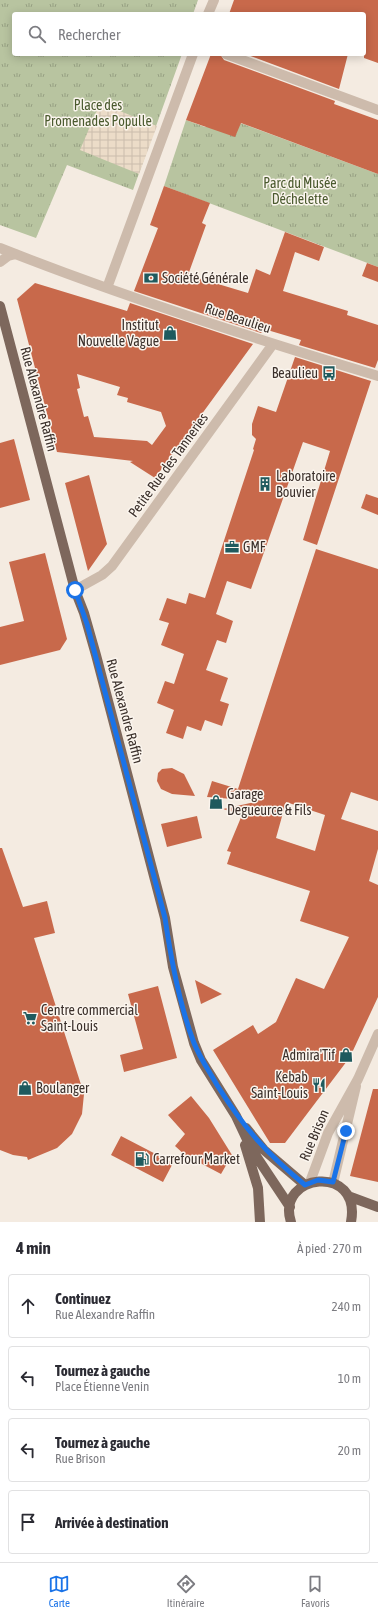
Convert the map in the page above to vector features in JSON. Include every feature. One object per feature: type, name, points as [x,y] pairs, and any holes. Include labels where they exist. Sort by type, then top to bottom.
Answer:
[{"type":"main road","name":"Rue Alexandre Raffin","points":[[0,306],[75,590],[87,624],[165,918],[173,968],[189,1029],[201,1060],[236,1116],[252,1150],[290,1207]]},
{"type":"main road","name":"Rue Alexandre Raffin","points":[[236,1116],[264,1150],[307,1184]]},
{"type":"main road","points":[[236,1116],[258,1188],[260,1222]]},
{"type":"main road","points":[[290,1221],[290,1207],[298,1191],[307,1184],[318,1180],[333,1182],[342,1188],[348,1196],[353,1213],[351,1222]]},
{"type":"main road","points":[[348,1196],[378,1207]]},
{"type":"street","points":[[209,12],[214,0]]},
{"type":"street","points":[[106,288],[192,56]]},
{"type":"street","points":[[231,56],[378,110]]},
{"type":"street","name":"Rue Beaulieu","points":[[0,248],[106,288],[273,344],[378,376]]},
{"type":"street","points":[[0,262],[8,256],[16,254]]},
{"type":"street","name":"Petite Rue des Tanneries","points":[[75,590],[102,574],[112,566],[273,344]]},
{"type":"street","name":"Rue Brison","points":[[307,1184],[328,1132],[358,1078],[378,1034]]},
{"type":"street","name":"Rue Brison","points":[[333,1182],[358,1078]]},
{"type":"green space","name":"Place des Promenades Populle","points":[[0,0],[198,0],[194,12],[12,12],[12,56],[181,56],[133,190],[67,165],[36,238],[0,225]]},
{"type":"green space","name":"Parc du Musée Déchelette","points":[[186,120],[205,127],[240,123],[378,174],[378,267],[164,186]]},
{"type":"shaded area","points":[[100,103],[157,126],[139,174],[80,150]]},
{"type":"building","points":[[234,0],[378,0],[378,63],[364,58],[364,56],[366,56],[366,12],[230,12]]},
{"type":"building","points":[[210,56],[221,56],[224,60],[335,101],[334,104],[378,120],[378,174],[241,123],[235,137],[186,120]]},
{"type":"building","points":[[250,56],[347,56],[339,89]]},
{"type":"building","points":[[164,186],[210,203],[202,223],[206,225],[188,275],[248,293],[256,269],[270,275],[285,232],[324,247],[319,261],[295,252],[283,291],[348,311],[347,315],[378,325],[378,360],[375,368],[299,345],[301,340],[264,329],[261,333],[134,291],[158,228],[150,225]]},
{"type":"building","points":[[367,263],[378,267],[378,282],[362,276]]},
{"type":"building","points":[[35,283],[127,311],[130,303],[253,344],[155,478],[130,462],[133,461],[57,452],[17,299]],"holes":[[[77,374],[120,387],[117,395],[128,398],[127,402],[161,412],[166,426],[152,445],[147,441],[94,437],[88,416],[84,417],[77,389],[80,388]]]},
{"type":"building","points":[[295,357],[371,381],[317,545],[303,540],[330,451],[303,442],[251,589],[227,581],[216,614],[233,621],[226,643],[217,640],[206,670],[228,678],[220,701],[229,704],[222,726],[205,720],[201,731],[187,726],[183,739],[166,733],[174,710],[157,703],[165,681],[174,684],[184,654],[161,645],[169,623],[159,620],[167,598],[186,604],[189,593],[205,598],[254,450],[256,439],[252,435],[252,424],[258,406],[276,412]]},
{"type":"building","points":[[14,439],[30,500],[0,508],[0,443]]},
{"type":"building","points":[[89,475],[107,544],[88,571],[65,483]]},
{"type":"building","points":[[366,494],[378,498],[378,515],[361,508]]},
{"type":"building","points":[[316,549],[378,569],[378,801],[351,792],[341,819],[378,831],[378,849],[369,881],[378,885],[378,997],[350,1057],[285,1143],[270,1143],[213,1050],[253,1025],[258,1034],[276,1022],[296,978],[324,989],[349,937],[300,921],[310,891],[227,864],[231,852],[227,851],[242,815],[223,809],[259,801],[207,797],[212,781],[238,789]],"holes":[[[286,802],[325,815],[315,851],[276,838]]]},
{"type":"building","points":[[45,553],[67,639],[60,650],[0,665],[0,627],[24,621],[9,562]]},
{"type":"building","points":[[172,768],[184,774],[195,796],[172,794],[161,789],[157,781],[158,773],[162,769]]},
{"type":"building","points":[[197,816],[202,838],[167,847],[161,824]]},
{"type":"building","name":"Centre commercial Saint-Louis","points":[[0,848],[2,848],[23,907],[47,901],[55,933],[34,938],[84,1094],[82,1114],[72,1134],[57,1148],[28,1160],[27,1157],[13,1155],[0,1150]]},
{"type":"building","points":[[195,980],[222,994],[201,1004]]},
{"type":"building","points":[[158,986],[177,1058],[124,1072],[120,1055],[143,1049],[128,994]]},
{"type":"building","points":[[373,1089],[378,1089],[378,1182],[350,1176]]},
{"type":"building","points":[[191,1096],[209,1118],[232,1155],[221,1174],[185,1155],[175,1146],[185,1134],[168,1115]]},
{"type":"building","name":"Carrefour Market","points":[[121,1136],[173,1163],[163,1182],[111,1155]]},
{"type":"place","name":"Société Générale","points":[[151,278]]},
{"type":"place","name":"Institut Nouvelle Vague","points":[[170,333]]},
{"type":"place","name":"Beaulieu","points":[[329,373]]},
{"type":"place","name":"Laboratoire Bouvier","points":[[265,484]]},
{"type":"place","name":"GMF","points":[[232,547]]},
{"type":"place","name":"Garage Degueurce & Fils","points":[[216,802]]},
{"type":"place","name":"Centre commercial Saint-Louis","points":[[30,1018]]},
{"type":"place","name":"Admira'Tif","points":[[346,1055]]},
{"type":"place","name":"Kebab Saint-Louis","points":[[319,1085]]},
{"type":"place","name":"Boulanger","points":[[25,1088]]},
{"type":"place","name":"Carrefour Market","points":[[142,1159]]},
{"type":"route","points":[[75,590],[84,613],[165,918],[173,968],[189,1029],[201,1060],[236,1116],[264,1150],[305,1185],[318,1180],[333,1182],[346,1131]]}]
